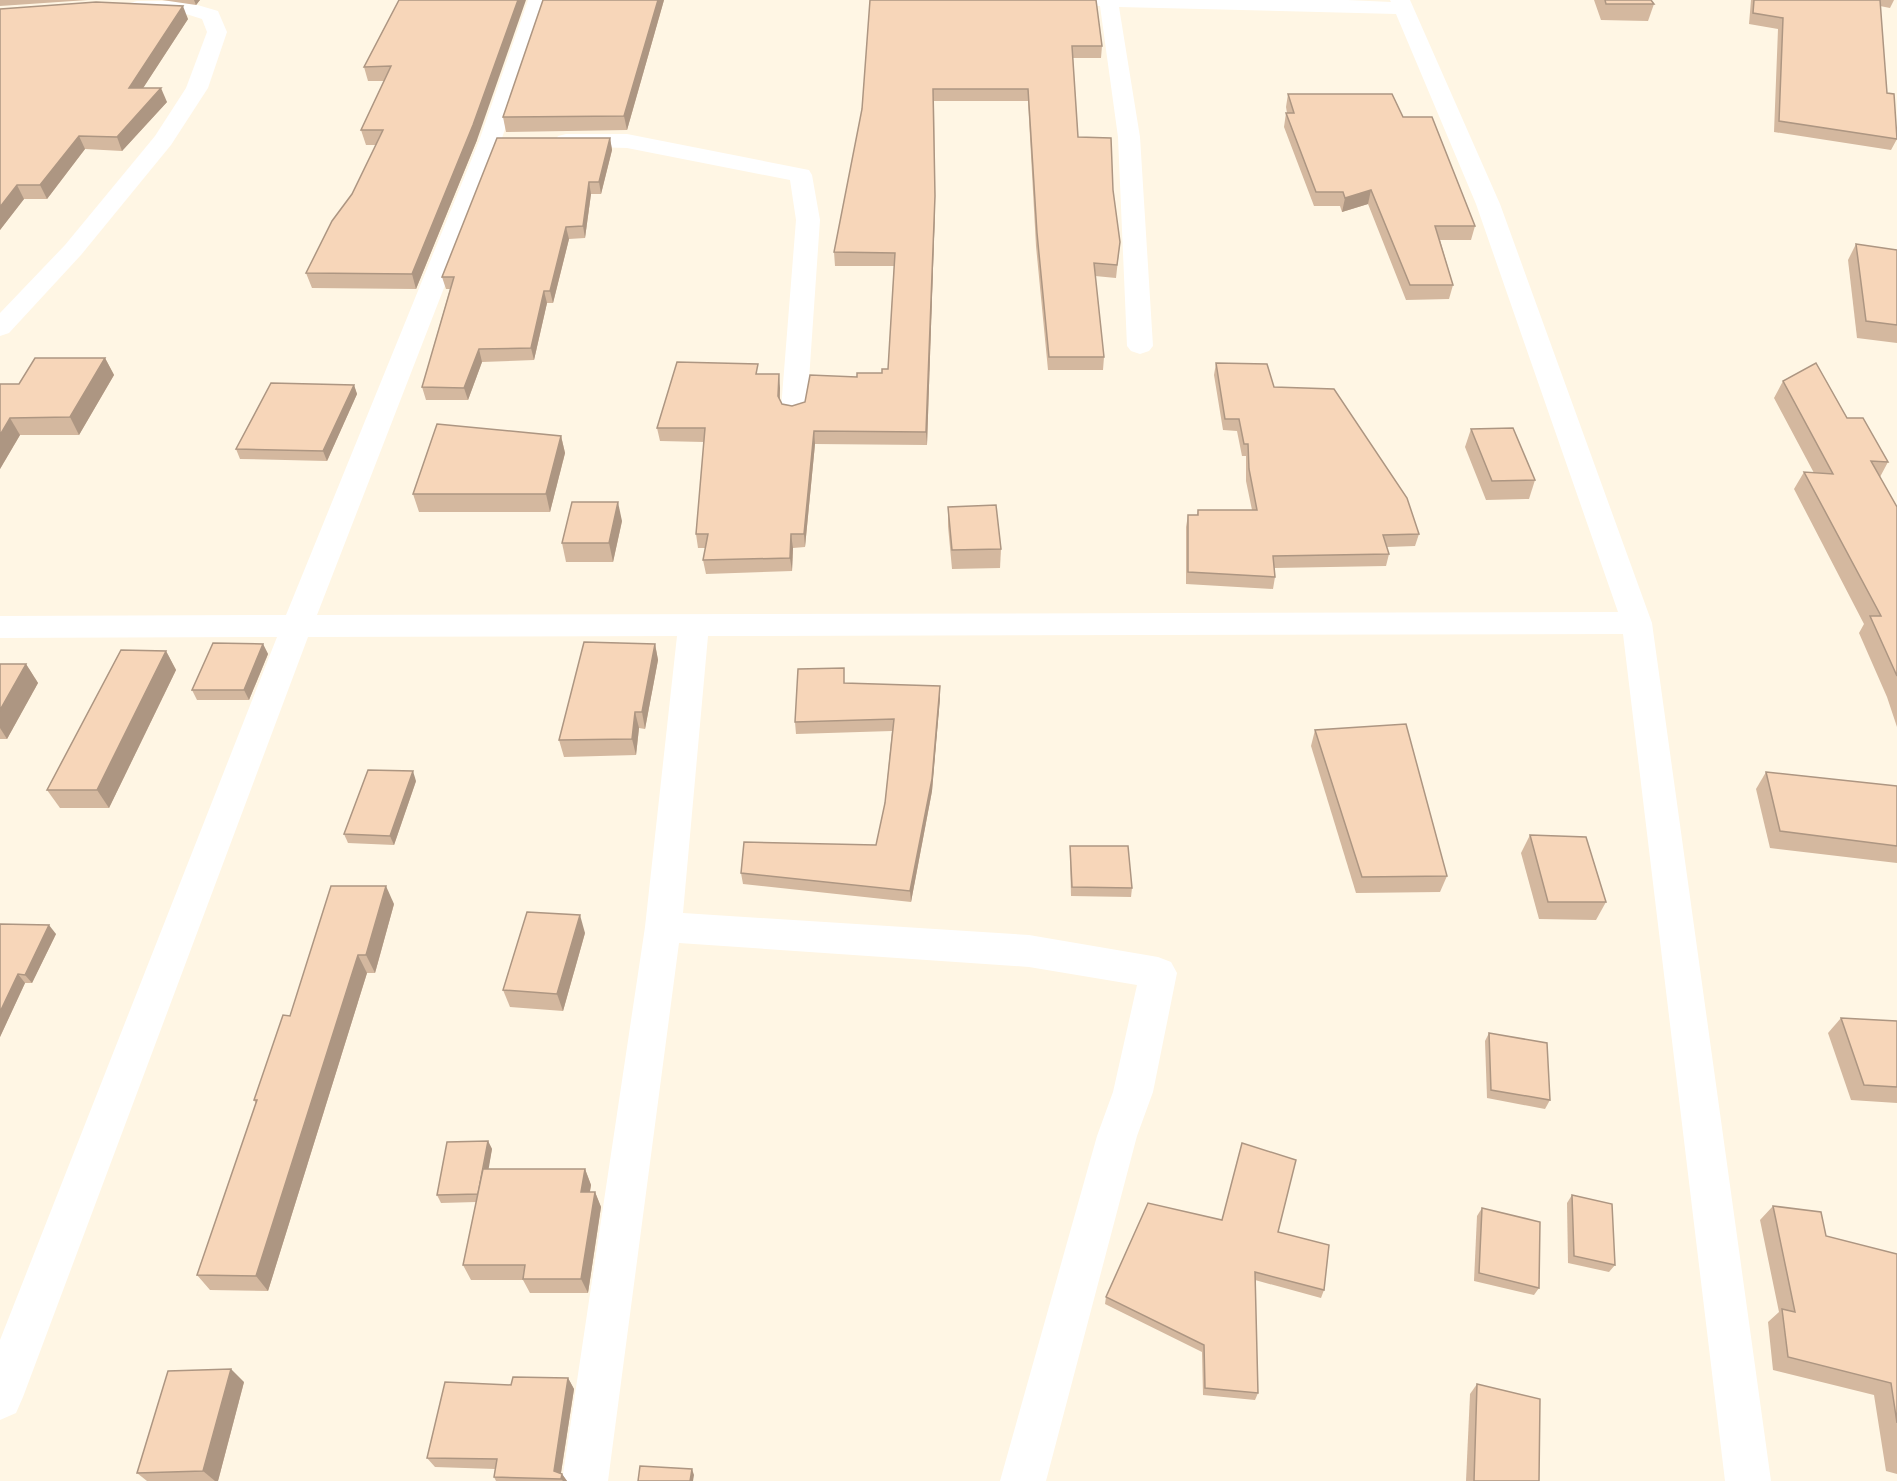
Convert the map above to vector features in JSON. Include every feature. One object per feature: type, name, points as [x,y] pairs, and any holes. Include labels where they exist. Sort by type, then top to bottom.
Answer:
[{"type":"street","points":[[0,1397],[297,626],[501,141],[538,0]]},
{"type":"street","points":[[1080,0],[1402,4],[1488,204],[1636,623],[1748,1481]]},
{"type":"street","points":[[1109,2],[1129,137],[1140,346]]},
{"type":"street","points":[[0,328],[73,250],[163,140],[198,88],[217,32],[211,15],[184,7],[114,6]]},
{"type":"street","points":[[547,141],[627,141],[801,175],[808,220],[794,409]]},
{"type":"street","points":[[0,627],[1636,623]]},
{"type":"street","points":[[585,1481],[663,927],[694,624]]},
{"type":"street","points":[[663,927],[1029,951],[1158,974],[1133,1092],[1117,1137],[1023,1481]]},
{"type":"building","points":[[399,0],[518,0],[473,125],[412,274],[306,273],[332,221],[352,194],[383,130],[361,130],[391,66],[364,67]]},
{"type":"building","points":[[543,0],[658,0],[624,116],[503,117]]},
{"type":"building","points":[[870,0],[1096,0],[1102,46],[1072,46],[1078,137],[1111,138],[1113,190],[1120,242],[1117,265],[1094,263],[1104,357],[1049,357],[1037,233],[1028,89],[933,89],[935,196],[926,432],[814,431],[804,534],[791,534],[790,558],[703,560],[708,534],[696,534],[705,428],[657,428],[677,362],[758,364],[756,374],[779,374],[778,396],[782,404],[792,406],[805,402],[810,375],[857,377],[857,373],[882,373],[882,369],[888,369],[895,253],[834,252],[862,109]]},
{"type":"building","points":[[1605,0],[1651,0],[1654,4],[1606,4]]},
{"type":"building","points":[[1754,0],[1880,0],[1887,93],[1894,94],[1897,139],[1779,121],[1783,18],[1753,13]]},
{"type":"building","points":[[96,2],[183,6],[129,88],[161,88],[117,137],[79,136],[40,185],[17,185],[0,207],[0,9]]},
{"type":"building","points":[[1288,94],[1392,94],[1403,117],[1432,117],[1475,226],[1435,226],[1453,285],[1410,285],[1371,190],[1345,198],[1343,192],[1316,192],[1286,113],[1294,113]]},
{"type":"building","points":[[497,138],[610,138],[599,182],[589,182],[583,226],[566,227],[550,291],[544,291],[531,348],[479,349],[464,388],[422,387],[454,277],[442,277]]},
{"type":"building","points":[[1856,244],[1897,250],[1897,325],[1866,321]]},
{"type":"building","points":[[35,358],[105,358],[70,417],[10,418],[0,435],[0,384],[19,384]]},
{"type":"building","points":[[1216,363],[1267,364],[1274,387],[1334,389],[1407,498],[1419,534],[1383,535],[1389,554],[1273,556],[1275,577],[1188,572],[1188,515],[1198,515],[1198,510],[1257,510],[1249,469],[1248,444],[1244,444],[1239,419],[1225,419]]},
{"type":"building","points":[[1816,363],[1847,418],[1863,418],[1888,462],[1871,461],[1897,507],[1897,676],[1870,616],[1881,616],[1804,472],[1833,474],[1783,381]]},
{"type":"building","points":[[271,383],[354,385],[323,451],[236,449]]},
{"type":"building","points":[[437,424],[561,436],[546,494],[413,494]]},
{"type":"building","points":[[1513,428],[1535,480],[1492,481],[1471,429]]},
{"type":"building","points":[[572,502],[618,502],[609,543],[562,543]]},
{"type":"building","points":[[996,505],[1001,549],[952,550],[948,507]]},
{"type":"building","points":[[584,642],[655,644],[642,712],[635,712],[632,739],[559,740]]},
{"type":"building","points":[[213,643],[263,644],[244,690],[192,690]]},
{"type":"building","points":[[121,650],[166,651],[97,790],[47,790]]},
{"type":"building","points":[[0,664],[26,664],[0,710]]},
{"type":"building","points":[[844,668],[844,683],[940,686],[932,779],[910,891],[741,873],[744,842],[876,845],[885,803],[894,719],[795,722],[798,669]]},
{"type":"building","points":[[1406,724],[1447,876],[1362,877],[1315,730]]},
{"type":"building","points":[[368,770],[413,771],[390,836],[344,834]]},
{"type":"building","points":[[1766,772],[1897,786],[1897,846],[1780,831]]},
{"type":"building","points":[[1530,835],[1586,837],[1606,902],[1548,902]]},
{"type":"building","points":[[1070,846],[1128,846],[1132,888],[1072,887]]},
{"type":"building","points":[[331,886],[386,886],[366,955],[358,955],[256,1276],[197,1275],[257,1100],[254,1100],[283,1015],[290,1016]]},
{"type":"building","points":[[527,912],[580,915],[557,994],[503,990]]},
{"type":"building","points":[[0,924],[49,925],[25,975],[18,974],[0,1012]]},
{"type":"building","points":[[1841,1018],[1897,1021],[1897,1087],[1864,1085]]},
{"type":"building","points":[[1489,1033],[1547,1043],[1550,1100],[1491,1090]]},
{"type":"building","points":[[488,1141],[478,1194],[437,1195],[447,1142]]},
{"type":"building","points":[[1242,1143],[1296,1160],[1278,1232],[1329,1245],[1324,1290],[1255,1272],[1258,1393],[1205,1388],[1204,1345],[1106,1297],[1148,1203],[1222,1220]]},
{"type":"building","points":[[483,1169],[585,1169],[581,1192],[595,1192],[581,1279],[523,1279],[525,1265],[463,1265]]},
{"type":"building","points":[[1572,1195],[1612,1204],[1615,1265],[1574,1256]]},
{"type":"building","points":[[1773,1206],[1821,1212],[1826,1236],[1897,1254],[1897,1423],[1891,1383],[1788,1357],[1782,1309],[1795,1312]]},
{"type":"building","points":[[1482,1208],[1540,1222],[1539,1288],[1479,1273]]},
{"type":"building","points":[[231,1369],[203,1471],[137,1473],[168,1371]]},
{"type":"building","points":[[513,1377],[568,1378],[554,1471],[562,1474],[561,1479],[494,1477],[497,1459],[427,1458],[445,1382],[511,1385]]},
{"type":"building","points":[[1477,1384],[1540,1399],[1539,1481],[1474,1481]]},
{"type":"building","points":[[640,1466],[692,1469],[690,1481],[638,1481]]}]
